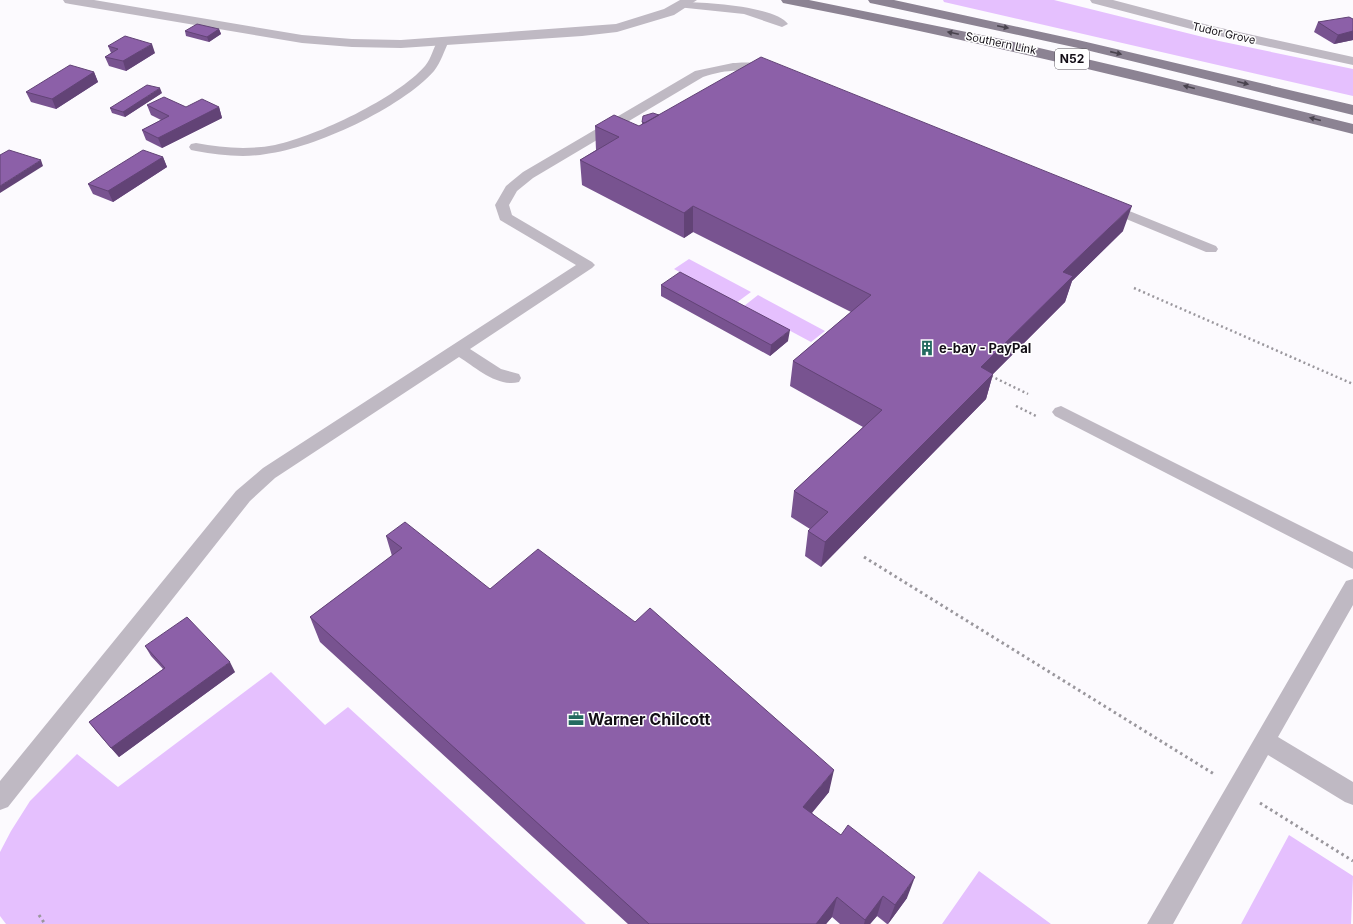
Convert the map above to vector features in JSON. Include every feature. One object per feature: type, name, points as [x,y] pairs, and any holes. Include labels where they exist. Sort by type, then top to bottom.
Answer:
[{"type":"main road","name":"Southern Link","points":[[788,0],[869,15],[1063,56],[1353,129]]},
{"type":"main road","name":"Southern Link","points":[[875,0],[1078,44],[1353,110]]},
{"type":"street","points":[[70,0],[302,39],[401,44],[582,32],[617,28],[669,12],[685,2]]},
{"type":"street","name":"Tudor Grove","points":[[1097,0],[1210,30],[1353,61]]},
{"type":"lane","points":[[685,2],[730,7],[765,16],[782,24]]},
{"type":"lane","points":[[196,147],[230,153],[267,150],[314,138],[403,93],[431,68],[443,41]]},
{"type":"lane","points":[[0,799],[243,496],[269,473],[587,265],[505,217],[502,205],[511,189],[544,165],[699,74],[714,69],[746,66],[763,69],[778,75]]},
{"type":"lane","points":[[1094,201],[1211,249]]},
{"type":"lane","points":[[459,350],[495,373],[512,378]]},
{"type":"lane","points":[[1061,412],[1353,561]]},
{"type":"lane","points":[[1159,924],[1353,587]]},
{"type":"lane","points":[[1264,741],[1353,794]]},
{"type":"path","points":[[1134,288],[1353,384]]},
{"type":"path","points":[[991,376],[1028,394]]},
{"type":"path","points":[[864,557],[1353,861]]},
{"type":"path","points":[[39,915],[45,924]]},
{"type":"shaded area","points":[[943,0],[1054,0],[1219,41],[1353,69],[1353,96],[944,2]]},
{"type":"shaded area","points":[[689,259],[751,292],[736,303],[674,269]]},
{"type":"shaded area","points":[[758,295],[825,331],[811,342],[744,306]]},
{"type":"shaded area","points":[[271,672],[325,725],[348,707],[586,924],[6,924],[0,916],[0,852],[30,801],[77,754],[118,787]]},
{"type":"shaded area","points":[[1289,835],[1353,876],[1351,924],[1241,924]]},
{"type":"shaded area","points":[[979,871],[1051,924],[942,924]]},
{"type":"building","points":[[1349,17],[1353,19],[1353,31],[1338,35],[1318,22]]},
{"type":"building","points":[[197,24],[219,29],[207,37],[185,31]]},
{"type":"building","points":[[125,36],[152,44],[123,61],[105,57],[118,49],[108,46]]},
{"type":"building","name":"e-bay - PayPal","points":[[761,57],[1132,206],[1063,272],[1073,276],[981,367],[993,374],[825,542],[808,531],[828,512],[794,491],[882,410],[793,361],[871,295],[693,206],[684,213],[580,160],[619,137],[595,126],[614,115],[639,126]]},
{"type":"building","points":[[70,65],[94,72],[52,99],[26,92]]},
{"type":"building","points":[[147,85],[160,88],[123,112],[110,108]]},
{"type":"building","points":[[164,97],[186,107],[202,99],[219,107],[158,138],[142,130],[169,116],[147,105]]},
{"type":"building","points":[[653,113],[659,115],[645,123],[642,122],[643,116]]},
{"type":"building","points":[[9,150],[41,160],[0,186],[0,155]]},
{"type":"building","points":[[143,150],[163,157],[108,191],[88,184]]},
{"type":"building","points":[[680,272],[790,330],[771,345],[661,285]]},
{"type":"building","name":"Warner Chilcott","points":[[405,522],[490,589],[538,549],[635,622],[650,608],[834,770],[803,807],[841,835],[848,825],[915,877],[895,905],[883,896],[865,920],[837,897],[816,924],[649,924],[310,617],[402,548],[386,536]]},
{"type":"building","points":[[187,617],[230,662],[111,748],[89,722],[165,668],[145,646]]},
{"type":"place","name":"e-bay - PayPal","points":[[927,348]]},
{"type":"place","name":"Warner Chilcott","points":[[576,719]]}]
